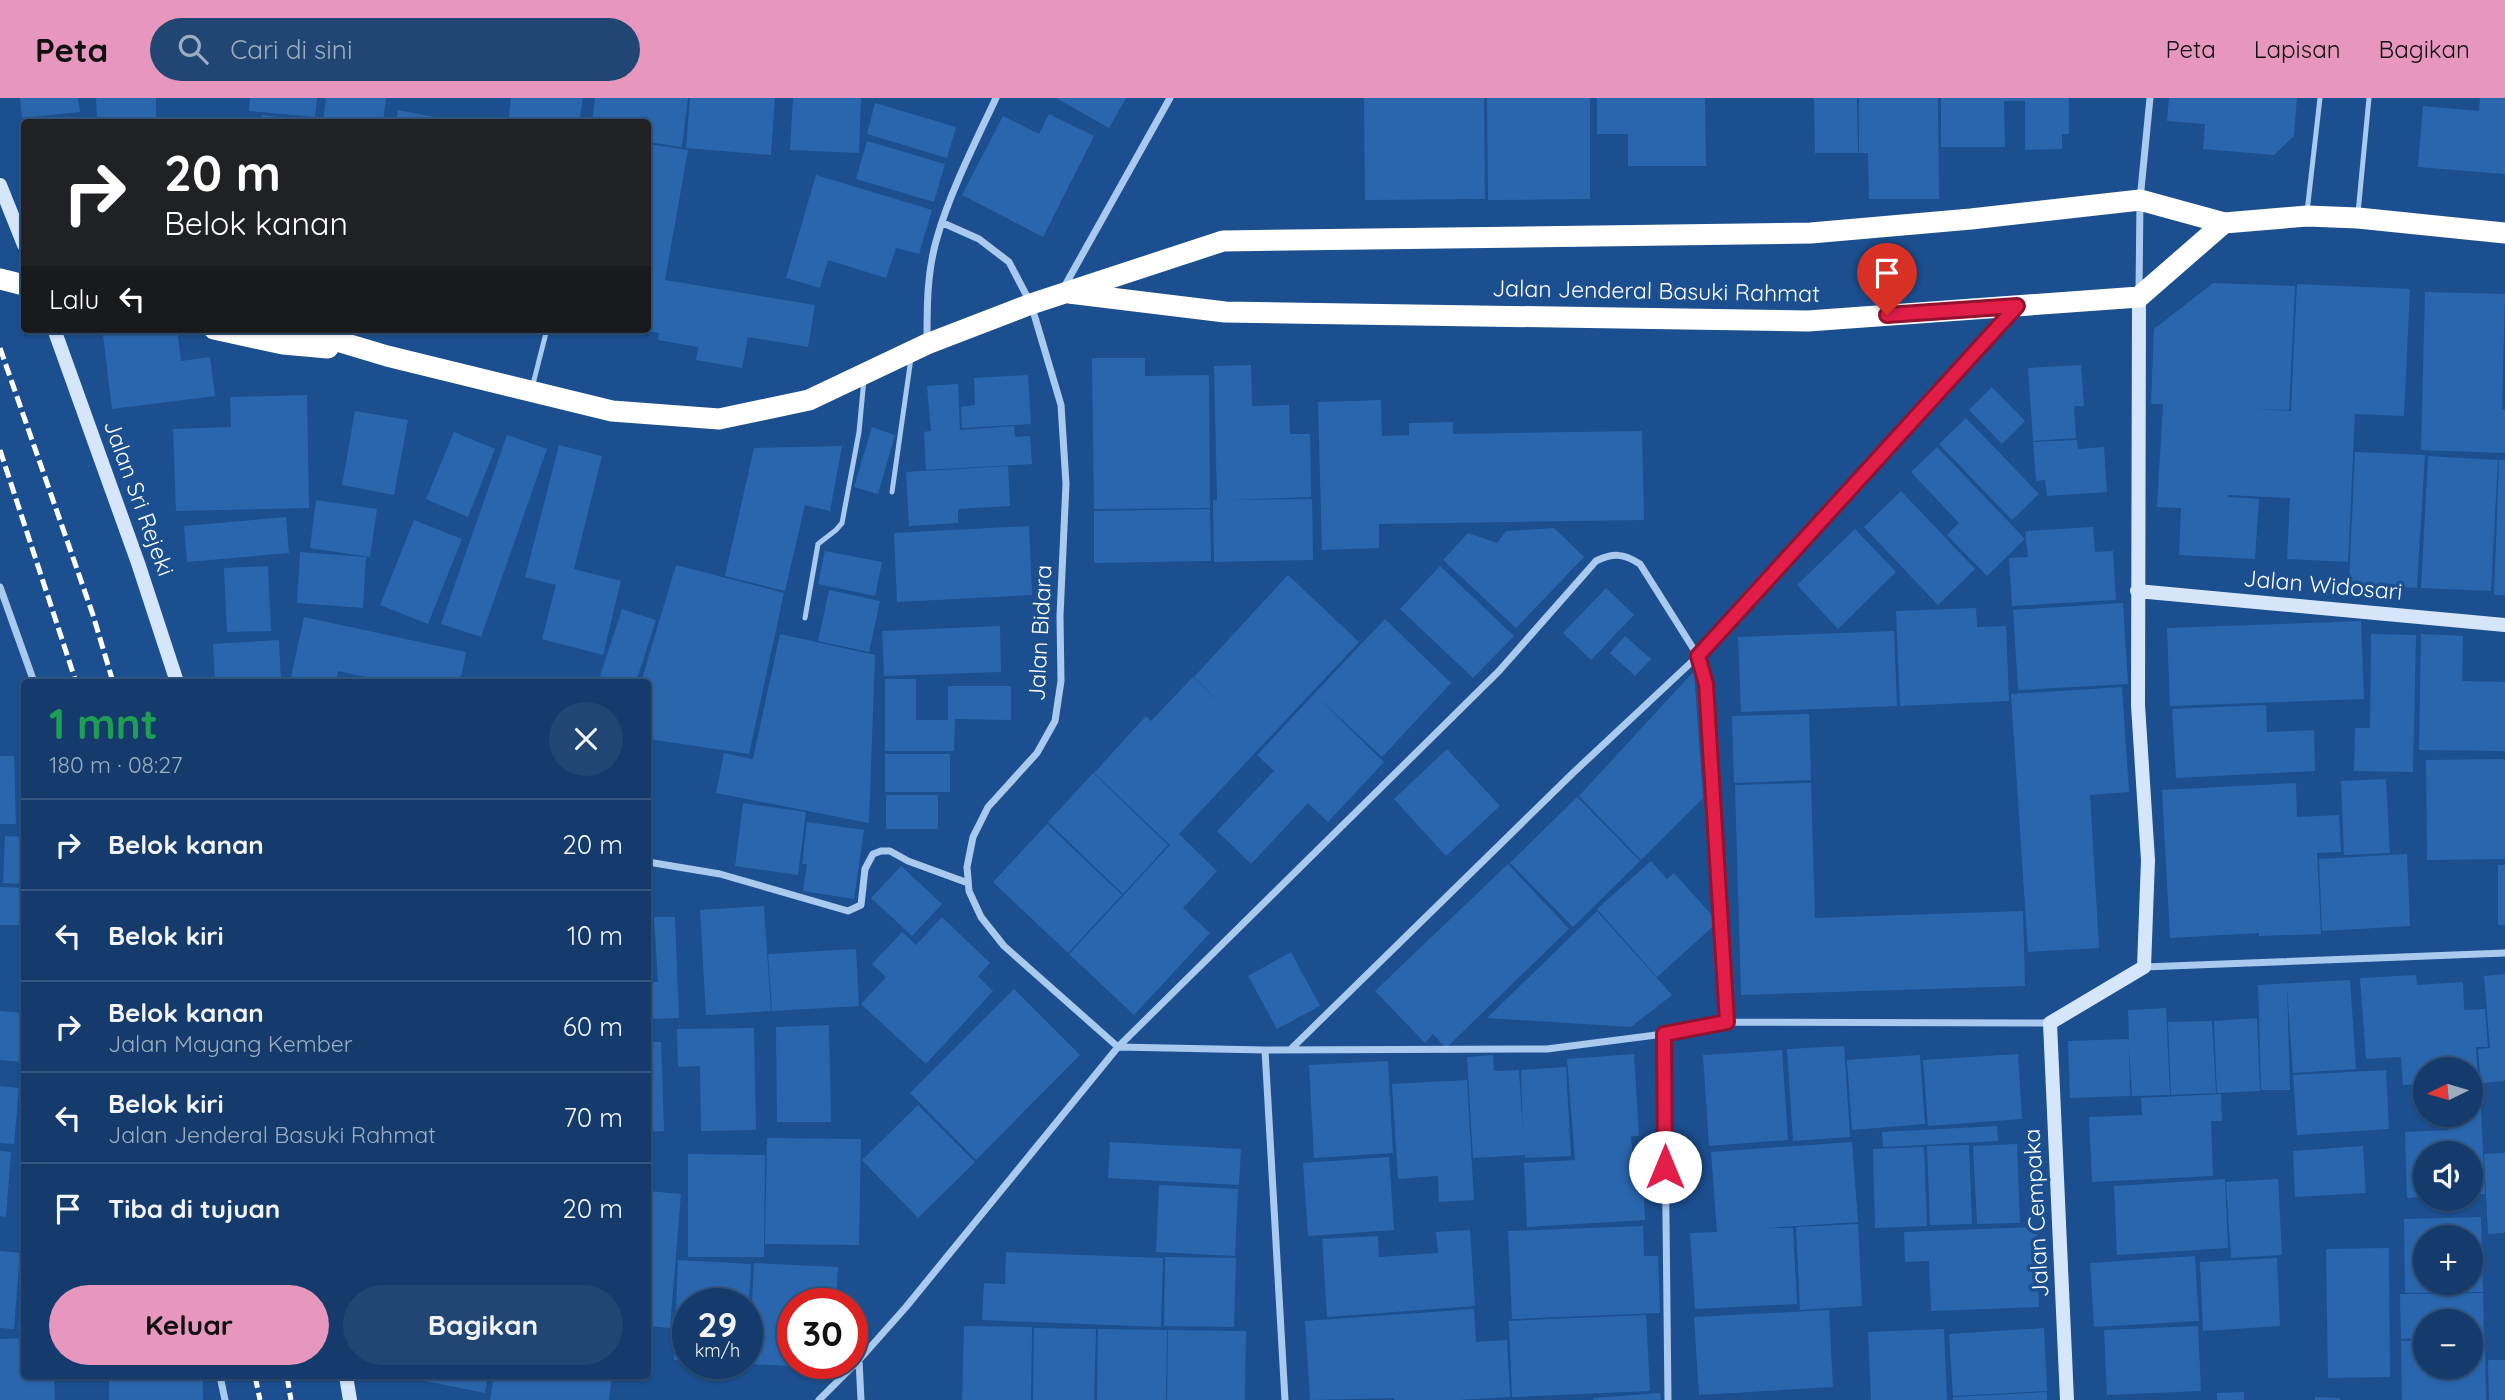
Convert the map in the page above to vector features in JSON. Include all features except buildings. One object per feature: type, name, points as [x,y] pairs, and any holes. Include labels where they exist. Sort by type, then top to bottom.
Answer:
[{"type":"highway","name":"Jalan Jenderal Basuki Rahmat","points":[[311,333],[379,353],[612,411],[719,419],[809,400],[920,348],[1031,303],[1223,241],[1811,233],[2140,200],[2224,223],[2307,216],[2358,218],[2505,233]]},
{"type":"highway","points":[[2139,297],[2224,223]]},
{"type":"highway","points":[[0,278],[21,276]]},
{"type":"highway","points":[[0,278],[21,284]]},
{"type":"highway","name":"Jalan Jenderal Basuki Rahmat","points":[[1061,292],[1225,312],[1794,321],[2139,297]]},
{"type":"highway","name":"Jalan Jenderal Basuki Rahmat","points":[[232,333],[283,344],[379,353]]},
{"type":"main road","points":[[0,185],[21,238]]},
{"type":"main road","points":[[2050,1023],[2144,967],[2148,860],[2138,705],[2139,297]]},
{"type":"main road","name":"Jalan Sri Rejeki","points":[[55,333],[138,562],[176,679]]},
{"type":"main road","name":"Jalan Widosari","points":[[2137,591],[2505,625]]},
{"type":"main road","name":"Jalan Cempaka","points":[[2050,1023],[2067,1400]]},
{"type":"main road","points":[[346,1379],[350,1400]]},
{"type":"street","points":[[920,348],[937,238],[967,160],[996,98]]},
{"type":"street","points":[[1061,292],[1170,98]]},
{"type":"street","points":[[2139,297],[2140,200],[2150,98]]},
{"type":"street","name":"Jalan Bidara","points":[[943,223],[979,239],[1009,262],[1031,303],[1061,405],[1066,484],[1060,681],[1055,721],[1037,753],[988,807],[973,837],[967,867],[969,891],[981,917],[1004,946],[1118,1047]]},
{"type":"street","points":[[1292,1048],[1574,772],[1698,656],[2017,306]]},
{"type":"street","points":[[868,1350],[1118,1047],[1499,671],[1595,561],[1611,554],[1626,555],[1640,564],[1698,656],[1706,684],[1727,1022]]},
{"type":"street","points":[[0,587],[33,679]]},
{"type":"street","points":[[651,862],[720,874],[848,911],[861,905],[865,869],[873,854],[881,851],[890,851],[908,861],[968,883]]},
{"type":"street","points":[[2144,967],[2505,953]]},
{"type":"street","points":[[1118,1047],[1265,1050],[1548,1049],[1664,1034],[1727,1022],[2050,1023]]},
{"type":"street","points":[[1664,1034],[1668,1400]]},
{"type":"street","points":[[1265,1050],[1285,1400]]},
{"type":"street","points":[[221,1379],[225,1400]]},
{"type":"street","points":[[818,1400],[840,1379]]},
{"type":"street","points":[[860,1379],[861,1400]]},
{"type":"lane","points":[[2307,216],[2320,98]]},
{"type":"lane","points":[[2358,218],[2369,98]]},
{"type":"lane","points":[[531,391],[546,333]]},
{"type":"lane","points":[[892,492],[920,348]]},
{"type":"lane","points":[[804,618],[818,544],[842,523],[859,432],[864,373]]},
{"type":"railway","points":[[0,348],[93,615],[112,679]]},
{"type":"railway","points":[[0,450],[75,679]]},
{"type":"railway","points":[[256,1379],[260,1400]]},
{"type":"railway","points":[[288,1379],[291,1400]]},
{"type":"route","points":[[1665,1167],[1664,1034],[1727,1022],[1706,684],[1698,656],[2017,306],[1887,315]]}]
